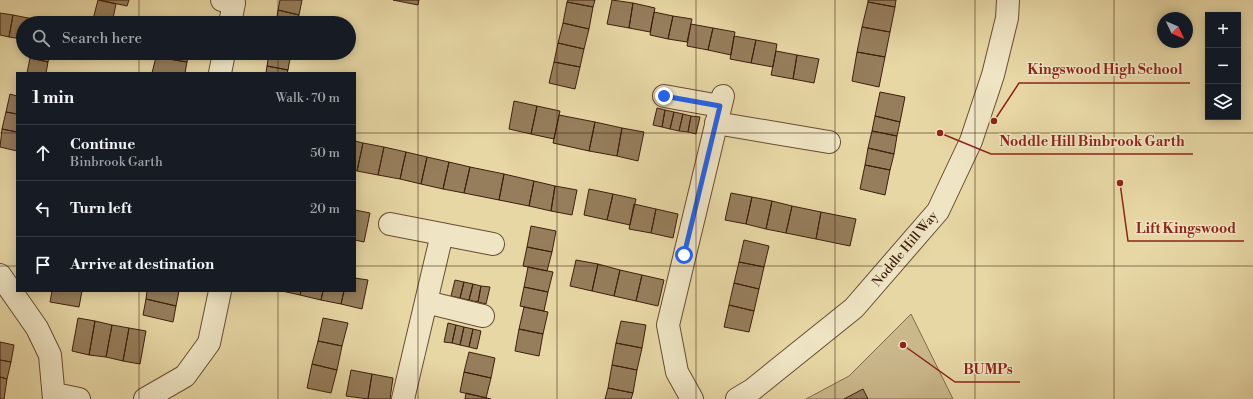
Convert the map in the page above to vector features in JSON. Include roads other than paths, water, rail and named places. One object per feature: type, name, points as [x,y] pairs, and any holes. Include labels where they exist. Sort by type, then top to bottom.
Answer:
[{"type":"street","points":[[222,0],[234,3],[231,16]]},
{"type":"street","name":"Noddle Hill Way","points":[[737,399],[752,390],[854,308],[938,211],[971,141],[993,75],[1007,18],[1008,0]]},
{"type":"street","points":[[220,72],[223,60]]},
{"type":"street","points":[[664,96],[720,108],[829,142]]},
{"type":"street","points":[[692,399],[677,372],[668,325],[720,108]]},
{"type":"street","points":[[390,224],[493,244]]},
{"type":"street","points":[[403,399],[442,234]]},
{"type":"street","points":[[0,275],[37,328],[50,355],[54,397],[79,399]]},
{"type":"street","points":[[145,399],[185,376],[209,343],[220,292]]},
{"type":"street","points":[[426,302],[483,316]]},
{"type":"place","name":"Kingswood High School","points":[[994,121]]},
{"type":"place","name":"Noddle Hill Binbrook Garth","points":[[940,133]]},
{"type":"place","name":"Lift Kingswood","points":[[1120,183]]},
{"type":"place","name":"BUMPs","points":[[903,345]]}]
